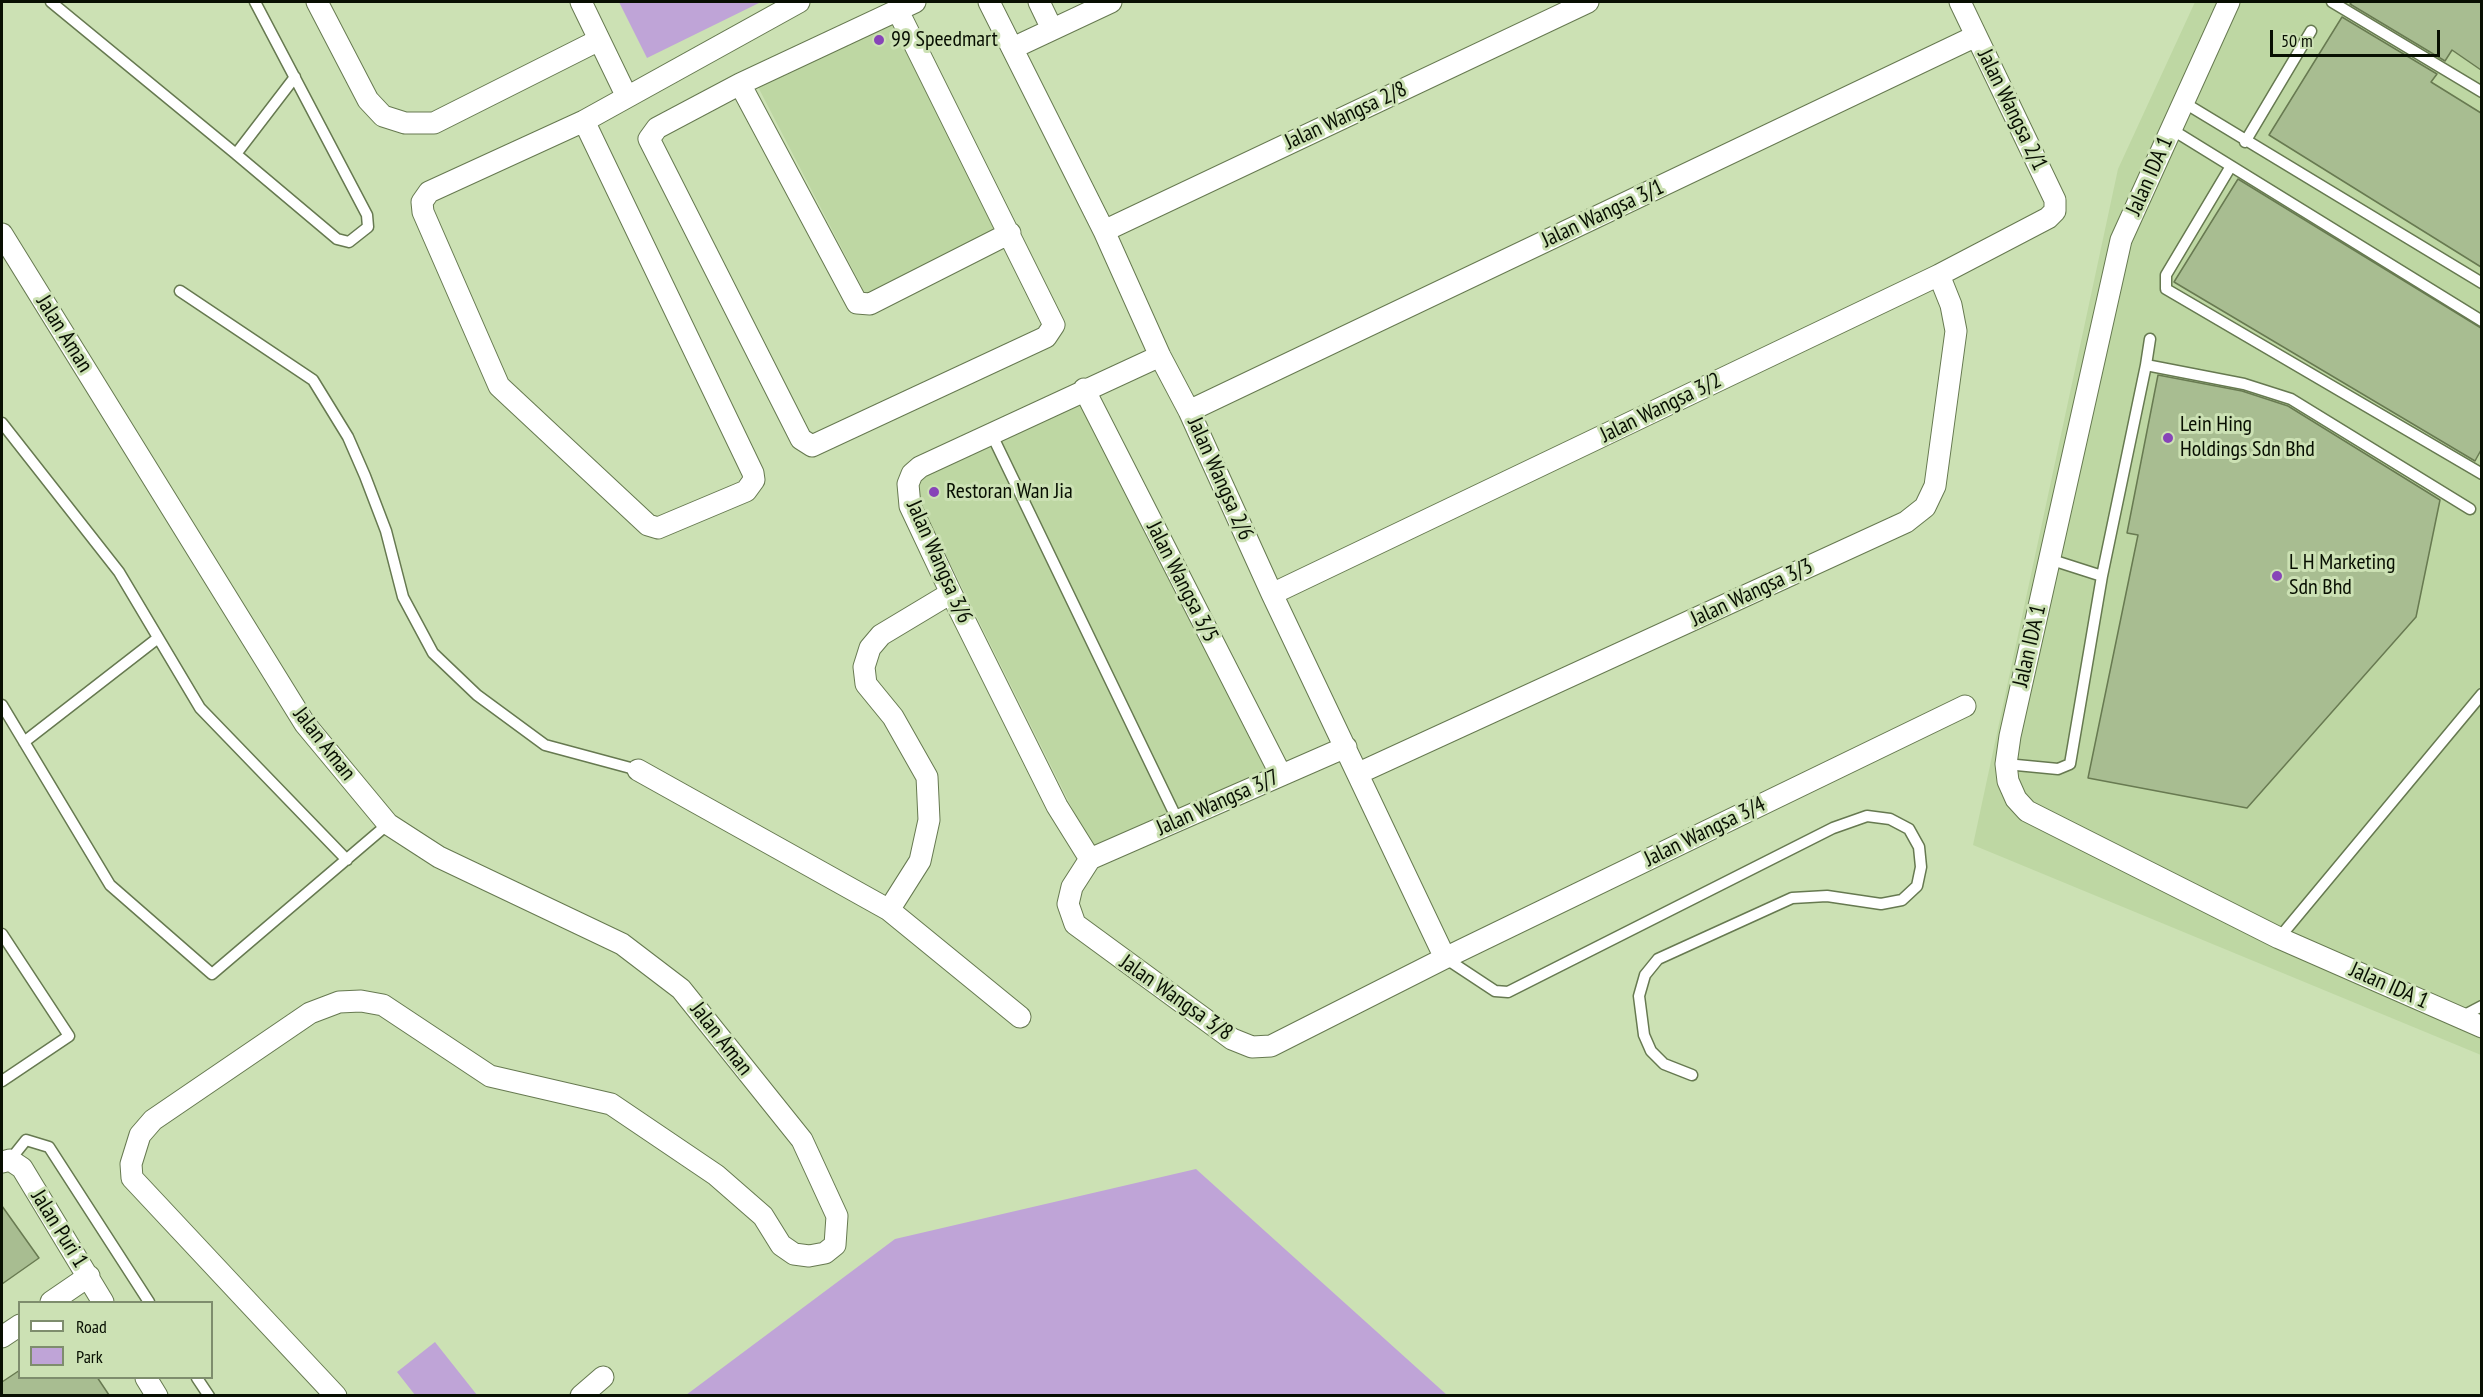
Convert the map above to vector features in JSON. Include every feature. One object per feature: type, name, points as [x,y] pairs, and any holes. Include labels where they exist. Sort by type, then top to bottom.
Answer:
[{"type":"street","points":[[317,2],[368,100],[383,116],[405,123],[434,123],[599,40]]},
{"type":"street","points":[[581,2],[627,97]]},
{"type":"street","points":[[584,121],[753,473],[751,487],[746,491],[658,528],[648,525],[499,386],[423,212],[422,202],[429,192],[584,121],[799,2]]},
{"type":"street","name":"Jalan Wangsa 2/6","points":[[989,2],[1104,231],[1160,356],[1189,411],[1272,594],[1445,958]]},
{"type":"street","points":[[1039,2],[1052,29]]},
{"type":"street","points":[[1013,48],[1110,2]]},
{"type":"street","name":"Jalan Wangsa 2/8","points":[[1104,231],[1588,2]]},
{"type":"street","name":"Jalan Wangsa 2/1","points":[[1960,2],[2055,200],[2055,211],[2048,218]]},
{"type":"street","name":"Jalan IDA 1","points":[[2229,2],[2121,240],[2010,736],[2006,764],[2016,799],[2027,811],[2279,938],[2481,1027]]},
{"type":"street","points":[[907,6],[1010,234],[1052,319],[1051,332],[819,445],[806,444],[790,418],[650,139],[657,128],[740,84],[907,6]]},
{"type":"street","name":"Jalan Wangsa 3/1","points":[[1189,411],[1976,36]]},
{"type":"street","points":[[740,84],[857,303],[870,304],[1010,234]]},
{"type":"street","name":"Jalan Wangsa 3/2","points":[[1272,594],[1940,275],[2048,218]]},
{"type":"street","name":"Jalan Aman","points":[[2,234],[305,724],[388,824],[439,857],[622,944],[681,989],[802,1140],[837,1216],[835,1245],[825,1253],[809,1256],[794,1254],[781,1245],[763,1216],[716,1175],[611,1104],[490,1076],[383,1005],[361,1001],[339,1002],[309,1012],[153,1120],[140,1135],[134,1149],[132,1178],[336,1395]]},
{"type":"street","name":"Jalan Wangsa 3/3","points":[[1359,773],[1906,522],[1925,507],[1935,486],[1956,331],[1951,305],[1940,275]]},
{"type":"street","name":"Jalan Wangsa 3/6","points":[[1090,859],[1057,806],[951,593],[910,506],[908,484],[912,474],[920,467],[1084,389],[1160,356]]},
{"type":"street","name":"Jalan Wangsa 3/5","points":[[1084,389],[1281,775]]},
{"type":"street","points":[[889,910],[920,861],[923,851],[929,820],[927,777],[893,717],[866,684],[864,667],[870,648],[881,635],[951,593]]},
{"type":"street","name":"Jalan Wangsa 3/4","points":[[1445,958],[1965,706]]},
{"type":"street","name":"Jalan Wangsa 3/7","points":[[1090,859],[1346,747]]},
{"type":"street","points":[[638,770],[889,910],[1020,1017]]},
{"type":"street","name":"Jalan Wangsa 3/8","points":[[1090,859],[1072,887],[1068,904],[1075,924],[1215,1028],[1252,1047],[1271,1046],[1295,1036],[1445,958]]},
{"type":"street","name":"Jalan Puri 1","points":[[6,1161],[22,1168],[102,1301]]},
{"type":"street","points":[[52,1301],[88,1276]]},
{"type":"street","points":[[2,1337],[18,1326]]},
{"type":"street","points":[[581,1395],[603,1377]]},
{"type":"street","points":[[147,1379],[157,1395]]},
{"type":"lane","points":[[51,2],[337,239],[349,242],[368,227],[367,215],[255,2]]},
{"type":"lane","points":[[2332,2],[2481,92]]},
{"type":"lane","points":[[2245,142],[2311,31]]},
{"type":"lane","points":[[236,154],[295,77]]},
{"type":"lane","points":[[2183,102],[2245,142],[2481,283]]},
{"type":"lane","points":[[2171,129],[2481,321]]},
{"type":"lane","points":[[2231,166],[2166,275],[2166,289],[2481,474]]},
{"type":"lane","points":[[180,291],[312,380],[348,437],[386,531],[403,597],[433,653],[477,694],[545,745],[638,770]]},
{"type":"lane","points":[[2006,764],[2058,769],[2070,764],[2102,576],[2150,339]]},
{"type":"lane","points":[[2146,365],[2244,384],[2291,399],[2470,509]]},
{"type":"lane","points":[[2,424],[119,572],[200,708],[347,860]]},
{"type":"lane","points":[[991,433],[1178,821]]},
{"type":"lane","points":[[2049,559],[2102,576]]},
{"type":"lane","points":[[24,742],[158,638]]},
{"type":"lane","points":[[2279,938],[2481,694]]},
{"type":"lane","points":[[2,705],[110,885],[212,974],[388,824]]},
{"type":"lane","points":[[1445,958],[1495,991],[1508,992],[1833,828],[1867,816],[1890,819],[1909,829],[1919,847],[1922,867],[1917,886],[1902,900],[1881,904],[1827,896],[1792,898],[1658,959],[1645,975],[1639,996],[1644,1035],[1651,1051],[1664,1064],[1692,1075]]},
{"type":"lane","points":[[2,934],[69,1036],[2,1081]]},
{"type":"lane","points":[[2461,1017],[2481,1006]]},
{"type":"lane","points":[[6,1161],[26,1140],[49,1147],[148,1301]]},
{"type":"lane","points":[[198,1379],[209,1395]]},
{"type":"shaded area","points":[[2195,2],[2481,2],[2481,1055],[1973,845],[2118,169]]},
{"type":"shaded area","points":[[893,22],[997,228],[866,295],[757,85]]},
{"type":"shaded area","points":[[1081,400],[1270,771],[1092,848],[917,497],[922,478]]},
{"type":"green space","points":[[619,2],[761,2],[647,58]]},
{"type":"green space","points":[[1196,1169],[1447,1395],[686,1395],[895,1239]]},
{"type":"green space","points":[[435,1342],[477,1395],[415,1395],[397,1372]]},
{"type":"building","points":[[2352,2],[2481,2],[2481,70],[2452,50],[2445,61],[2350,4]]},
{"type":"building","points":[[2342,17],[2437,74],[2431,82],[2481,113],[2481,267],[2269,135]]},
{"type":"building","points":[[2238,179],[2481,328],[2481,450],[2475,461],[2174,282]]},
{"type":"building","name":"L H Marketing Sdn Bhd","points":[[2158,375],[2242,391],[2288,406],[2440,500],[2416,617],[2247,808],[2088,778],[2138,535],[2127,533]]},
{"type":"building","points":[[2,1206],[39,1258],[2,1284]]},
{"type":"building","points":[[18,1371],[18,1379],[98,1379],[109,1395],[2,1395],[2,1382]]},
{"type":"place","name":"99 Speedmart","points":[[879,40]]},
{"type":"place","name":"Lein Hing Holdings Sdn Bhd","points":[[2168,438]]},
{"type":"place","name":"Restoran Wan Jia","points":[[934,492]]},
{"type":"place","name":"L H Marketing Sdn Bhd","points":[[2277,576]]}]
